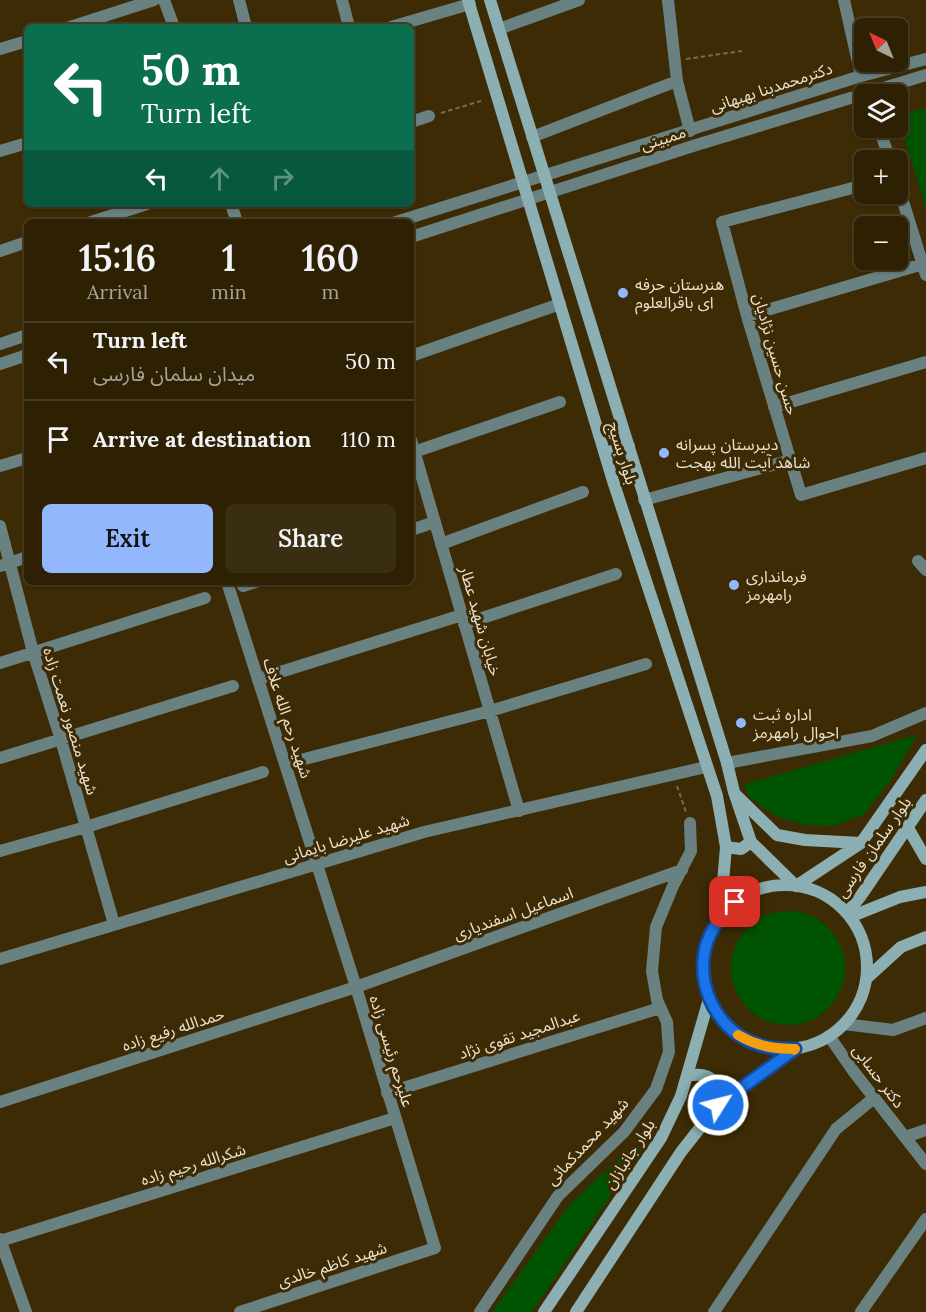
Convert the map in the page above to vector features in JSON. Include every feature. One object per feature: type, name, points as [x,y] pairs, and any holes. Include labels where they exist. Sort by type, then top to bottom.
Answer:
[{"type":"main road","name":"بلوار بسیج","points":[[490,0],[751,842],[796,886]]},
{"type":"main road","name":"بلوار بسیج","points":[[469,2],[605,453],[717,796],[726,847],[720,917]]},
{"type":"main road","points":[[605,453],[628,446]]},
{"type":"main road","name":"بلوار سلمان فارسی","points":[[796,886],[861,843],[926,750]]},
{"type":"main road","points":[[734,792],[777,835],[805,840],[861,843]]},
{"type":"main road","name":"بلوار سلمان فارسی","points":[[848,915],[926,800]]},
{"type":"main road","points":[[908,828],[926,859]]},
{"type":"main road","points":[[726,847],[741,849],[751,842]]},
{"type":"main road","points":[[774,886],[796,886],[817,891],[835,902],[848,915],[861,936],[867,956],[867,978],[855,1011],[829,1036],[795,1049],[774,1049],[753,1043],[735,1033],[720,1017],[709,999],[703,978],[704,957],[709,936],[720,917],[735,902],[754,891],[774,886]]},
{"type":"main road","points":[[848,915],[900,897],[926,892]]},
{"type":"main road","points":[[867,978],[901,947],[926,937]]},
{"type":"main road","name":"بلوار جانبازان","points":[[544,1312],[661,1138],[681,1096],[709,999]]},
{"type":"main road","points":[[576,1312],[681,1152],[718,1105],[795,1049]]},
{"type":"main road","points":[[687,1076],[700,1073],[717,1084],[718,1105]]},
{"type":"street","points":[[79,24],[154,0]]},
{"type":"street","points":[[164,0],[173,24]]},
{"type":"street","points":[[239,0],[245,24]]},
{"type":"street","points":[[342,0],[348,24]]},
{"type":"street","points":[[499,29],[579,0]]},
{"type":"street","points":[[668,0],[677,81],[690,130]]},
{"type":"street","points":[[844,0],[864,84]]},
{"type":"street","points":[[400,24],[469,2]]},
{"type":"street","points":[[0,49],[24,42]]},
{"type":"street","name":"دکترمحمدبنا بهبهانی","points":[[524,182],[861,76],[926,59]]},
{"type":"street","name":"ممبینی","points":[[896,84],[926,75]]},
{"type":"street","points":[[532,137],[677,81]]},
{"type":"street","name":"ممبینی","points":[[414,236],[854,97]]},
{"type":"street","points":[[414,121],[429,116]]},
{"type":"street","points":[[0,152],[24,144]]},
{"type":"street","points":[[406,219],[524,182]]},
{"type":"street","name":"حسن حسین نژادیان","points":[[854,188],[722,222],[747,316],[801,495],[926,458]]},
{"type":"street","points":[[747,316],[924,269],[904,204]]},
{"type":"street","points":[[100,219],[138,207]]},
{"type":"street","points":[[0,251],[24,243]]},
{"type":"street","points":[[414,355],[560,304]]},
{"type":"street","points":[[0,344],[24,336]]},
{"type":"street","points":[[0,364],[24,356]]},
{"type":"street","points":[[774,407],[926,362]]},
{"type":"street","points":[[414,446],[560,402]]},
{"type":"street","name":"خیابان شهید عطار","points":[[414,449],[519,811]]},
{"type":"street","points":[[0,466],[24,459]]},
{"type":"street","points":[[644,500],[791,460]]},
{"type":"street","points":[[441,544],[583,492]]},
{"type":"street","points":[[414,529],[435,522]]},
{"type":"street","name":"شهید منصور نعمت زاده","points":[[0,526],[5,564],[61,740],[114,924]]},
{"type":"street","points":[[5,564],[24,558]]},
{"type":"street","points":[[258,679],[616,574]]},
{"type":"street","name":"شهید رحم الله علاف","points":[[228,585],[317,864]]},
{"type":"street","points":[[0,663],[205,598]]},
{"type":"street","points":[[285,764],[490,711],[646,664]]},
{"type":"street","points":[[0,758],[233,686]]},
{"type":"street","points":[[727,763],[872,736],[926,713]]},
{"type":"street","name":"شهید علیرضا بایمانی","points":[[0,959],[423,832],[706,767]]},
{"type":"street","points":[[0,851],[86,827],[262,772]]},
{"type":"street","name":"شهید محمدکمائی","points":[[480,1312],[558,1196],[624,1132],[656,1089],[669,1052],[667,1022],[660,1008],[652,971],[656,927],[691,851],[690,823]]},
{"type":"street","name":"علیرحم رئیسی زاده","points":[[317,864],[435,1248]]},
{"type":"street","name":"اسماعیل اسفندیاری","points":[[356,987],[682,870]]},
{"type":"street","name":"حمدالله رفیع زاده","points":[[0,1102],[356,987]]},
{"type":"street","name":"عبدالمجید تقوی نژاد","points":[[387,1093],[660,1008]]},
{"type":"street","points":[[844,1024],[893,1030],[926,1018]]},
{"type":"street","name":"دکتر حسابی","points":[[829,1036],[926,1164]]},
{"type":"street","points":[[714,1312],[836,1129],[874,1098]]},
{"type":"street","name":"شکرالله رحیم زاده","points":[[0,1240],[395,1118]]},
{"type":"street","points":[[905,1137],[926,1130]]},
{"type":"street","points":[[861,1312],[926,1219]]},
{"type":"street","points":[[0,1240],[26,1312]]},
{"type":"street","name":"شهید کاظم خالدی","points":[[240,1312],[435,1248]]},
{"type":"path","points":[[675,61],[742,51]]},
{"type":"path","points":[[429,116],[498,96]]},
{"type":"path","points":[[674,775],[690,823]]},
{"type":"green space","points":[[926,108],[926,208],[904,138],[908,138],[908,112]]},
{"type":"green space","points":[[917,735],[891,780],[863,815],[834,826],[804,825],[775,816],[748,796],[745,784]]},
{"type":"green space","points":[[788,911],[810,915],[828,928],[841,946],[845,968],[841,990],[828,1008],[810,1021],[788,1025],[766,1021],[748,1008],[735,990],[731,968],[735,946],[748,928],[766,915]]},
{"type":"green space","points":[[644,1146],[532,1312],[492,1312],[570,1204],[627,1151]]},
{"type":"slow traffic","points":[[738,1035],[753,1043],[774,1049],[794,1050]]},
{"type":"place","name":"هنرستان حرفه ای باقرالعلوم","points":[[623,293]]},
{"type":"place","name":"دبیرستان پسرانه شاهد آیت الله بهجت","points":[[664,453]]},
{"type":"place","name":"فرمانداری رامهرمز","points":[[734,585]]},
{"type":"place","name":"اداره ثبت احوال رامهرمز","points":[[741,723]]},
{"type":"route","points":[[718,1105],[795,1049],[774,1049],[753,1043],[735,1033],[720,1017],[709,999],[703,978],[704,957],[709,936],[720,917],[735,902]]}]
